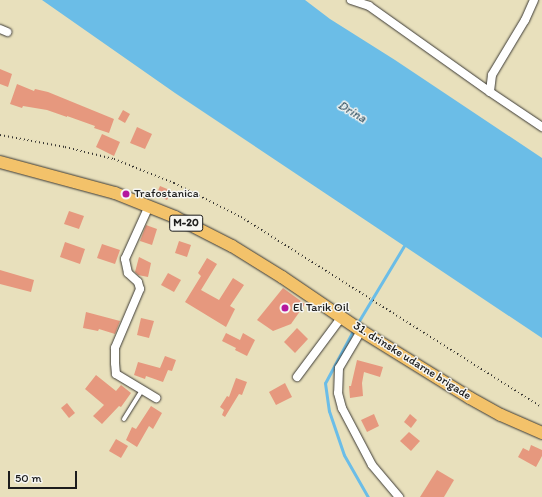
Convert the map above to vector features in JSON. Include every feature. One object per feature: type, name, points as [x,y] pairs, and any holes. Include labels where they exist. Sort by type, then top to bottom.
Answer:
[{"type":"main road","name":"31. drinske udarne brigade","points":[[0,162],[114,193],[176,217],[232,246],[282,276],[358,329],[470,398],[501,415],[542,433]]},
{"type":"street","points":[[351,0],[369,6],[542,127]]},
{"type":"street","points":[[490,92],[492,75],[525,20],[534,0]]},
{"type":"street","points":[[149,206],[125,259],[128,273],[138,282],[140,289],[116,348],[115,355],[116,374],[156,398]]},
{"type":"street","points":[[297,377],[342,318]]},
{"type":"street","points":[[358,329],[339,368],[338,394],[342,408],[372,465],[399,497]]},
{"type":"lane","points":[[124,419],[142,389]]},
{"type":"path","points":[[0,135],[65,147],[114,159],[174,183],[241,217],[542,408]]},
{"type":"water","name":"Drina","points":[[42,0],[305,0],[330,19],[395,60],[542,158],[542,338],[175,93]]},
{"type":"building","points":[[0,69],[12,74],[8,87],[0,84]]},
{"type":"building","points":[[17,84],[34,91],[35,89],[48,92],[114,119],[109,133],[94,128],[95,126],[47,110],[23,106],[22,108],[10,104]]},
{"type":"building","points":[[123,110],[130,114],[125,123],[118,119]]},
{"type":"building","points":[[137,127],[152,134],[145,149],[130,143]]},
{"type":"building","points":[[102,134],[120,142],[114,156],[96,147]]},
{"type":"building","points":[[160,186],[172,191],[167,200],[156,195]]},
{"type":"building","points":[[69,211],[84,216],[79,229],[64,224]]},
{"type":"building","points":[[146,225],[157,229],[152,245],[140,241]]},
{"type":"building","points":[[179,241],[191,245],[187,257],[175,253]]},
{"type":"building","points":[[65,242],[85,249],[80,264],[60,257]]},
{"type":"building","points":[[102,244],[120,250],[115,264],[97,258]]},
{"type":"building","points":[[139,257],[151,263],[148,277],[138,275],[135,272]]},
{"type":"building","points":[[207,258],[217,264],[201,290],[219,300],[233,278],[244,285],[230,306],[235,309],[226,327],[185,302],[201,276],[198,273]]},
{"type":"building","points":[[0,270],[34,280],[31,292],[0,284]]},
{"type":"building","points":[[168,273],[181,280],[174,292],[161,285]]},
{"type":"building","name":"El Tarik Oil","points":[[283,288],[305,304],[291,324],[273,331],[257,320]]},
{"type":"building","points":[[86,312],[120,321],[115,334],[99,329],[98,331],[83,328]]},
{"type":"building","points":[[141,318],[154,321],[149,338],[137,335]]},
{"type":"building","points":[[297,328],[308,339],[295,353],[284,342]]},
{"type":"building","points":[[226,333],[240,340],[243,333],[255,340],[247,356],[235,350],[236,348],[222,341]]},
{"type":"building","points":[[165,356],[176,360],[172,371],[168,370],[163,382],[146,376],[145,379],[134,375],[138,362],[160,368]]},
{"type":"building","points":[[357,360],[383,367],[380,377],[364,372],[362,383],[363,396],[350,398],[349,386],[351,386]]},
{"type":"building","points":[[96,375],[116,391],[121,385],[131,393],[121,407],[119,406],[102,424],[93,416],[104,405],[85,389]]},
{"type":"building","points":[[236,378],[247,382],[242,395],[239,394],[225,417],[222,415],[224,410],[220,407],[227,396],[229,397]]},
{"type":"building","points":[[285,383],[292,397],[276,405],[269,392]]},
{"type":"building","points":[[67,403],[75,413],[69,418],[61,408]]},
{"type":"building","points":[[151,406],[162,413],[153,429],[149,426],[137,447],[126,440],[132,427],[136,429]]},
{"type":"building","points":[[374,414],[379,426],[367,432],[361,420]]},
{"type":"building","points":[[410,414],[417,420],[411,428],[404,422]]},
{"type":"building","points":[[409,432],[420,441],[411,451],[400,441]]},
{"type":"building","points":[[116,439],[128,446],[121,458],[109,451]]},
{"type":"building","points":[[531,445],[542,450],[542,456],[536,467],[518,457],[523,448],[529,451]]},
{"type":"building","points":[[437,470],[454,480],[444,497],[420,497]]},
{"type":"waterway","points":[[357,324],[405,244]]},
{"type":"waterway","points":[[354,329],[325,383],[329,411],[344,455],[368,497]]},
{"type":"place","name":"Trafostanica","points":[[126,194]]},
{"type":"place","name":"El Tarik Oil","points":[[285,308]]}]
